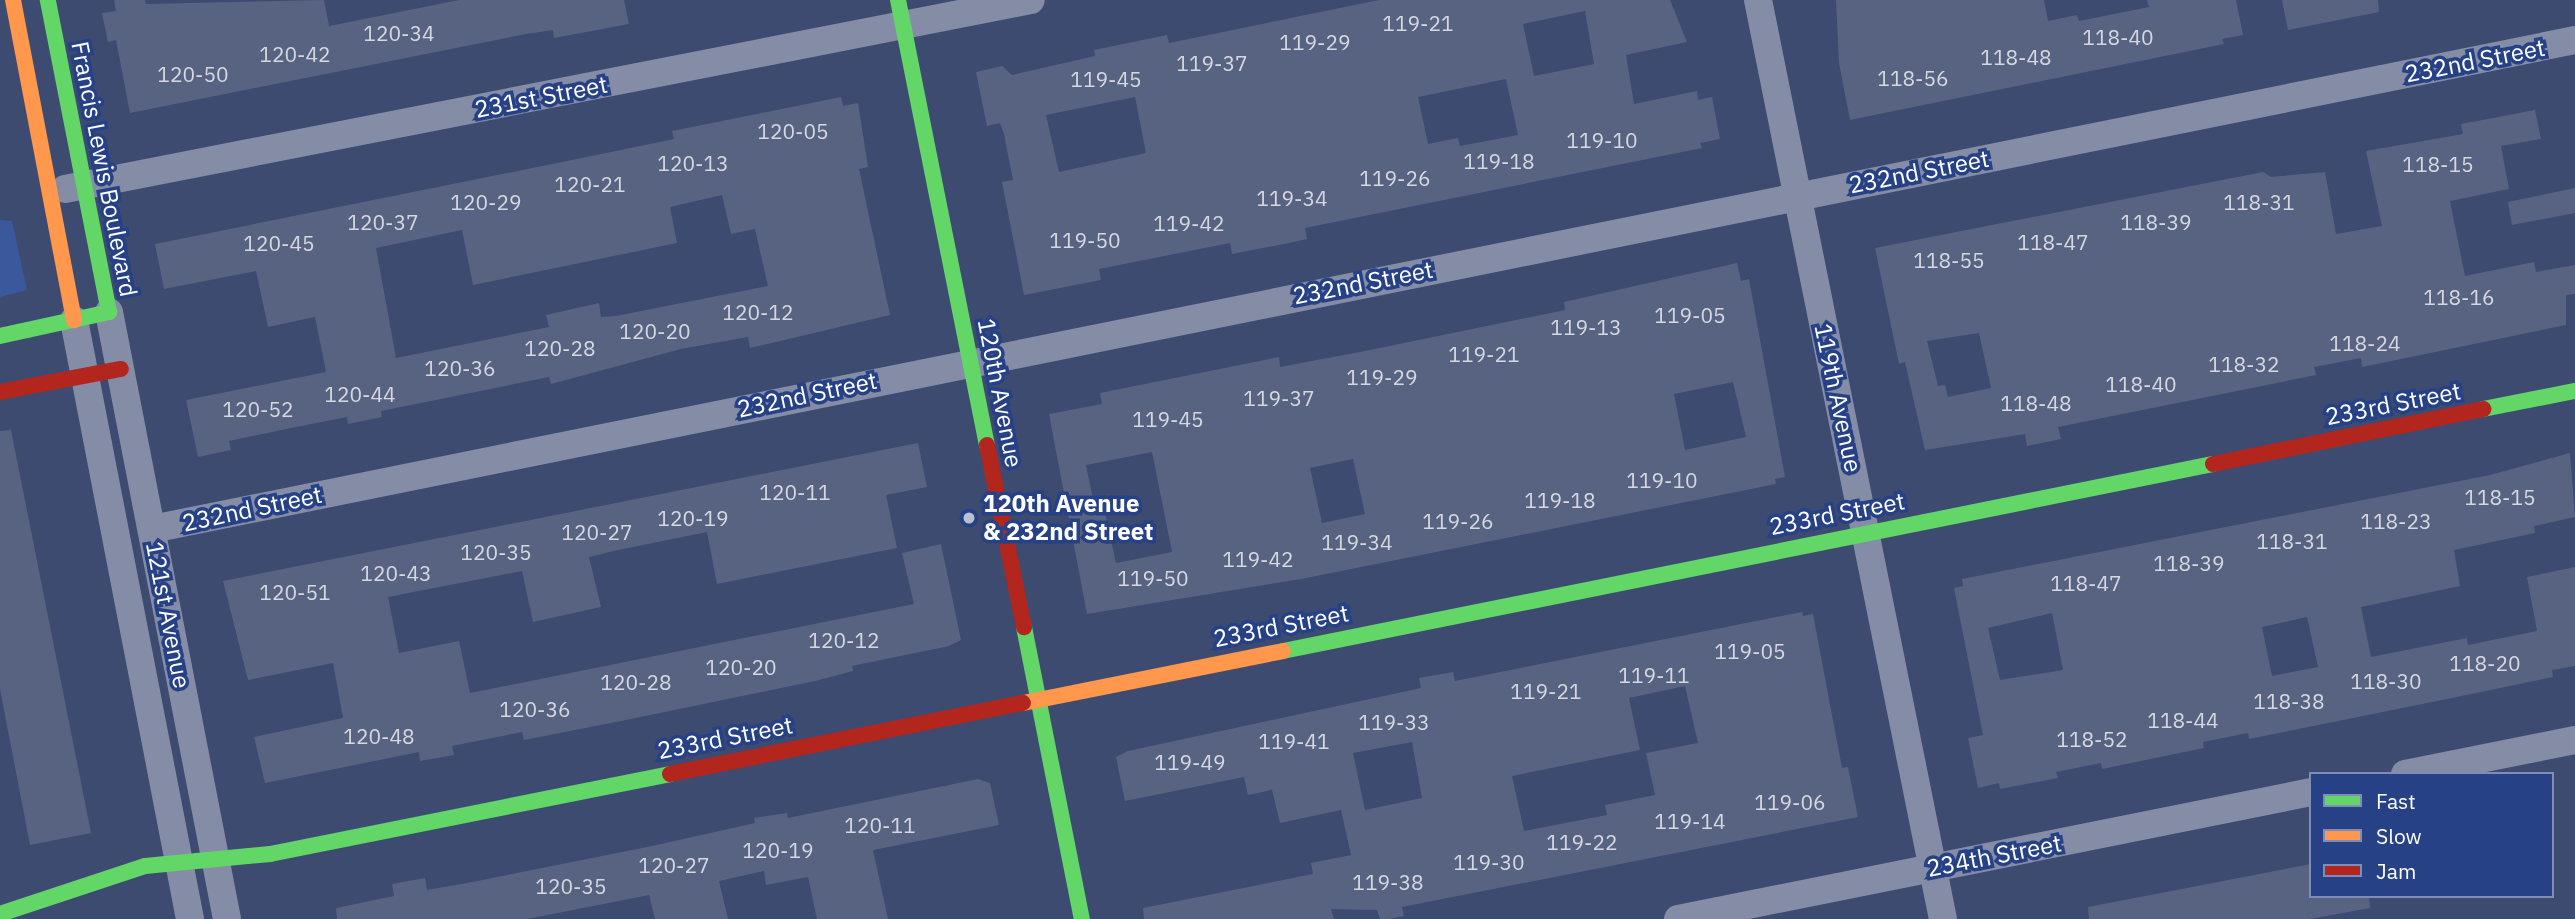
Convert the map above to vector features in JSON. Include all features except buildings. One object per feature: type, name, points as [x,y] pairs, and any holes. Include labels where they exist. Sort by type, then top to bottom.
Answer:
[{"type":"street","points":[[13,0],[74,320]]},
{"type":"street","name":"Francis Lewis Boulevard","points":[[0,335],[109,312],[48,0]]},
{"type":"street","name":"231st Street","points":[[51,192],[901,13],[1031,0]]},
{"type":"street","name":"119th Avenue","points":[[1758,0],[1943,919]]},
{"type":"street","name":"120th Avenue","points":[[901,13],[1082,919]]},
{"type":"street","name":"232nd Street","points":[[152,529],[2575,40]]},
{"type":"street","name":"121st Avenue","points":[[109,312],[227,919]]},
{"type":"street","name":"121st Avenue","points":[[74,320],[190,919]]},
{"type":"street","points":[[0,392],[121,369]]},
{"type":"street","name":"233rd Street","points":[[0,914],[145,866],[284,851],[2575,391]]},
{"type":"street","points":[[2415,772],[2575,740]]},
{"type":"street","name":"234th Street","points":[[1678,919],[2309,792]]},
{"type":"shaded area","points":[[0,220],[12,221],[27,290],[0,297]]},
{"type":"traffic: fast","points":[[0,336],[109,312],[48,0]]},
{"type":"traffic: fast","points":[[898,0],[987,445]]},
{"type":"traffic: fast","points":[[2483,409],[2575,391]]},
{"type":"traffic: fast","points":[[1283,651],[2213,464]]},
{"type":"traffic: fast","points":[[1024,627],[1082,919]]},
{"type":"traffic: fast","points":[[0,914],[145,866],[270,854],[670,774]]},
{"type":"traffic: slow","points":[[13,0],[74,320]]},
{"type":"traffic: slow","points":[[1023,703],[1283,651]]},
{"type":"traffic: jam","points":[[0,392],[121,369]]},
{"type":"traffic: jam","points":[[2213,464],[2483,409]]},
{"type":"traffic: jam","points":[[987,445],[1024,627]]},
{"type":"traffic: jam","points":[[670,774],[1023,703]]},
{"type":"place","name":"120th Avenue & 232nd Street","points":[[969,518]]}]
